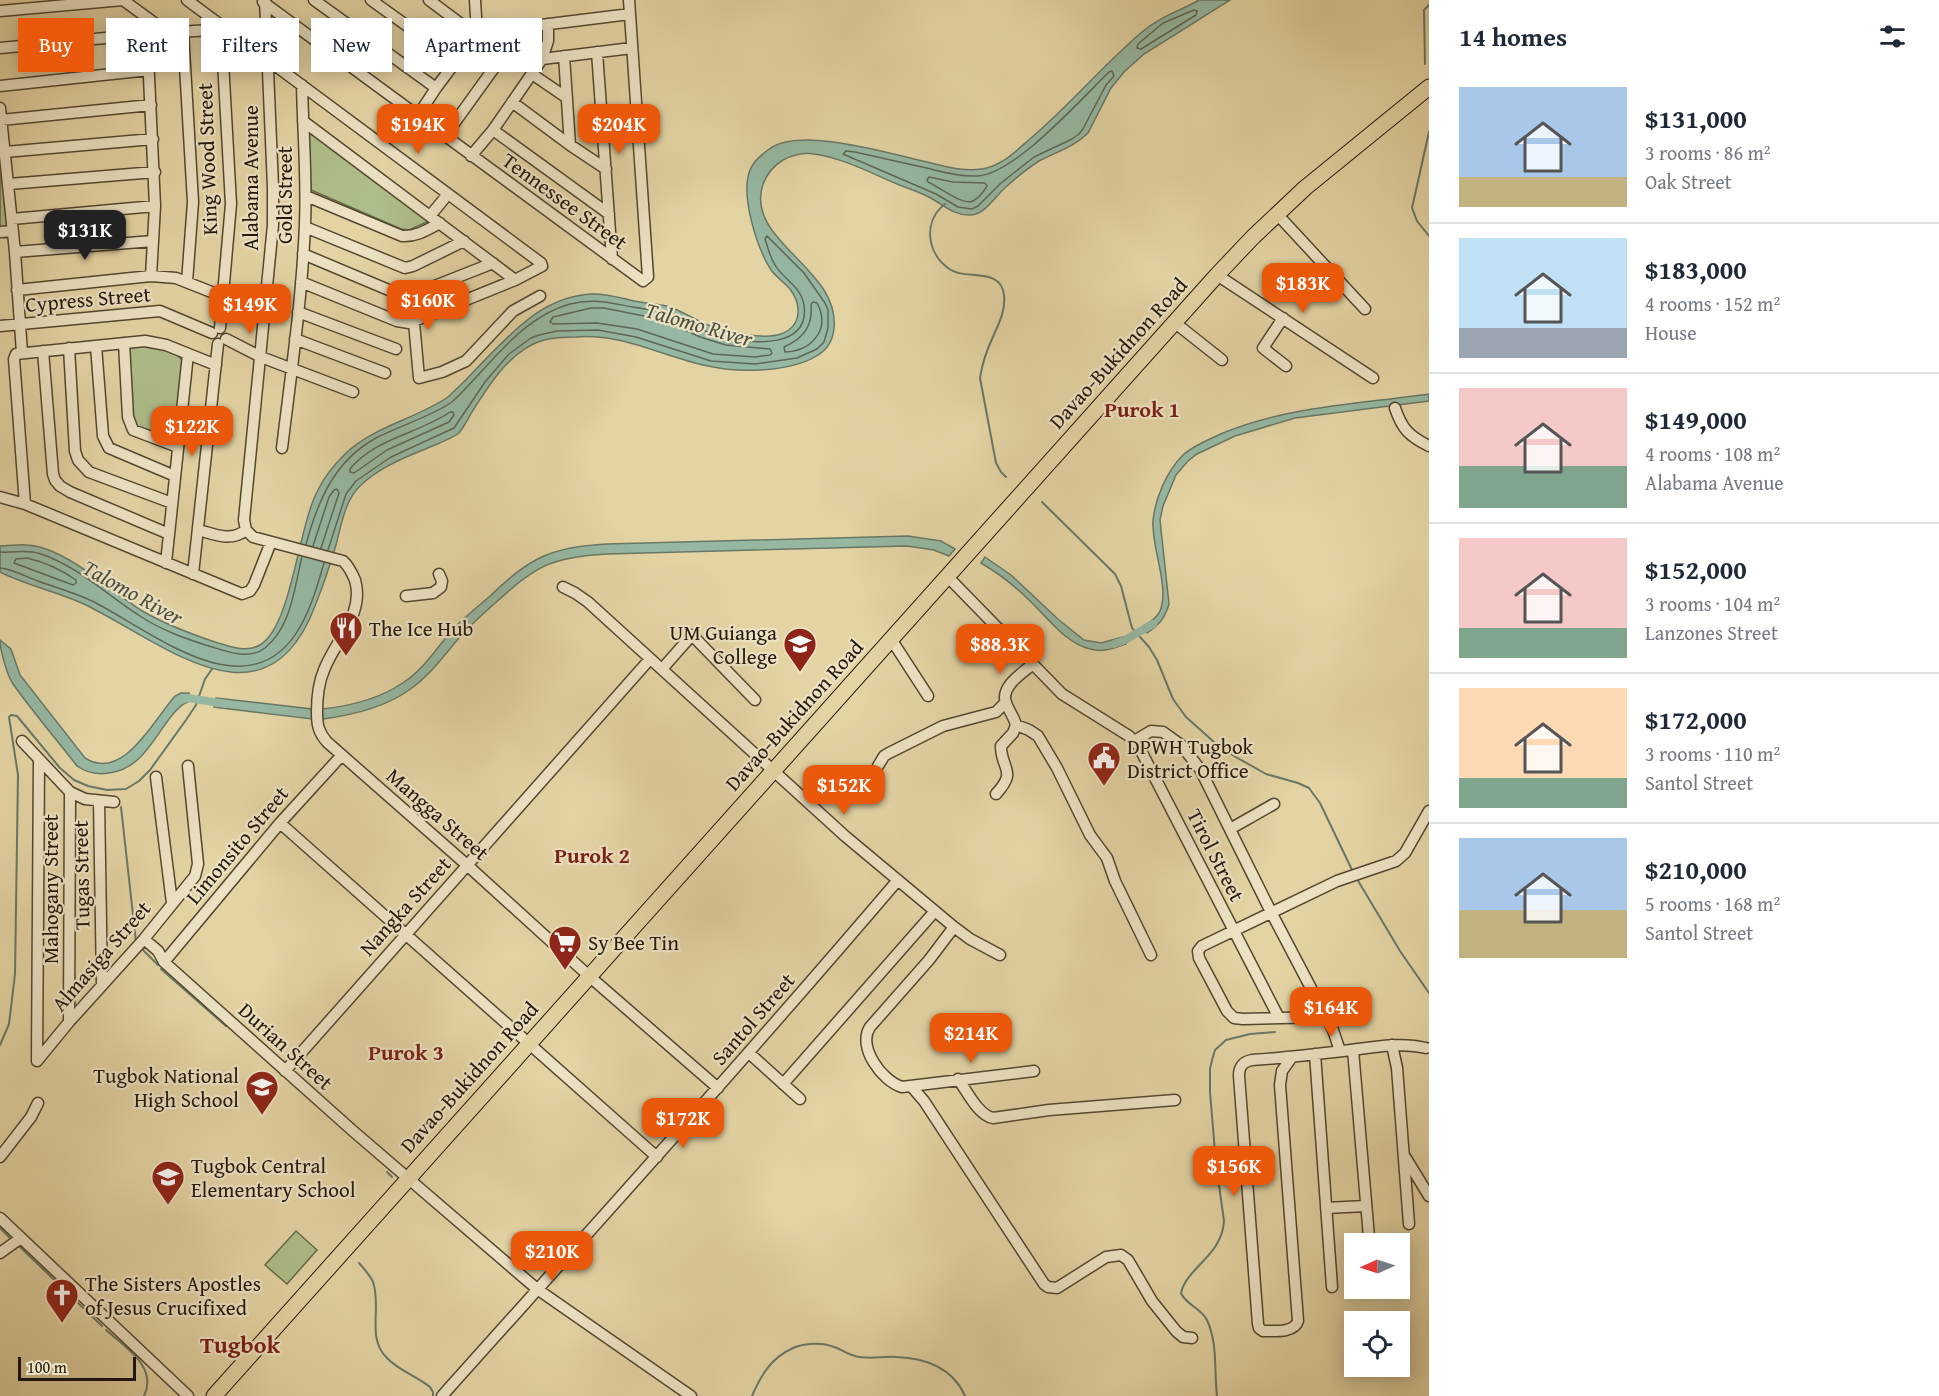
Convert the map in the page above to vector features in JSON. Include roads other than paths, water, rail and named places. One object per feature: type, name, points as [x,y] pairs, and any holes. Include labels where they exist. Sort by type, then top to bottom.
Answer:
[{"type":"highway","name":"Davao-Bukidnon Road","points":[[214,1396],[1217,275],[1305,188],[1429,87]]},
{"type":"street","points":[[0,11],[123,0],[148,18]]},
{"type":"street","points":[[187,0],[207,18]]},
{"type":"street","points":[[314,0],[436,88]]},
{"type":"street","points":[[371,0],[404,24]]},
{"type":"street","points":[[429,0],[440,4],[455,18]]},
{"type":"street","points":[[476,0],[477,18]]},
{"type":"street","points":[[548,24],[548,41],[542,59],[632,48],[629,0]]},
{"type":"street","name":"Alabama Avenue","points":[[263,1],[265,18]]},
{"type":"street","name":"Tennessee Street","points":[[263,1],[417,117],[641,281],[645,281],[648,277],[632,48]]},
{"type":"street","points":[[542,25],[630,14]]},
{"type":"street","points":[[0,48],[106,38]]},
{"type":"street","points":[[597,52],[612,259]]},
{"type":"street","points":[[564,56],[570,145]]},
{"type":"street","points":[[0,86],[130,72]]},
{"type":"street","points":[[149,72],[155,206],[151,276]]},
{"type":"street","points":[[185,72],[193,202],[187,282]]},
{"type":"street","name":"King Wood Street","points":[[216,330],[224,297],[231,204],[223,72]]},
{"type":"street","name":"Alabama Avenue","points":[[246,530],[244,505],[261,357],[274,206],[268,72]]},
{"type":"street","points":[[283,72],[541,263],[542,266],[515,280],[414,322],[404,323],[301,282]]},
{"type":"street","points":[[417,117],[448,72]]},
{"type":"street","points":[[445,136],[491,72]]},
{"type":"street","points":[[471,156],[493,130],[532,74],[567,98]]},
{"type":"street","name":"Gold Street","points":[[282,448],[298,312],[305,227],[302,86]]},
{"type":"street","points":[[512,102],[606,169]]},
{"type":"street","points":[[1,120],[151,105]]},
{"type":"street","points":[[0,108],[9,184],[20,324],[18,354],[26,504]]},
{"type":"street","points":[[303,121],[515,280]]},
{"type":"street","points":[[493,130],[609,214]]},
{"type":"street","points":[[3,145],[153,139]]},
{"type":"street","points":[[9,184],[154,172]]},
{"type":"street","points":[[430,216],[448,194]]},
{"type":"street","points":[[306,196],[402,236],[418,234],[440,223]]},
{"type":"street","points":[[12,219],[155,206]]},
{"type":"street","points":[[1277,214],[1365,309]]},
{"type":"street","points":[[305,227],[405,268],[464,241]]},
{"type":"street","points":[[0,232],[13,231]]},
{"type":"street","points":[[15,252],[153,241]]},
{"type":"street","points":[[303,254],[404,296],[493,263]]},
{"type":"street","points":[[1217,275],[1373,378]]},
{"type":"street","points":[[17,290],[165,276],[224,297]]},
{"type":"street","points":[[414,322],[419,378],[442,372],[466,361],[513,311],[540,296]]},
{"type":"street","name":"Cypress Street","points":[[0,326],[160,311],[216,330]]},
{"type":"street","points":[[298,312],[396,349]]},
{"type":"street","points":[[1283,318],[1263,348],[1286,366]]},
{"type":"street","points":[[1174,322],[1222,360]]},
{"type":"street","points":[[193,574],[216,365],[226,332],[216,330]]},
{"type":"street","points":[[295,339],[385,373]]},
{"type":"street","points":[[222,341],[353,392]]},
{"type":"street","points":[[18,354],[153,342],[216,365]]},
{"type":"street","points":[[124,343],[128,417],[131,428],[138,433],[178,447]]},
{"type":"street","points":[[96,346],[103,436],[106,445],[175,476]]},
{"type":"street","points":[[69,348],[75,451],[78,460],[89,472],[172,502]]},
{"type":"street","points":[[43,351],[55,480],[70,492],[169,534]]},
{"type":"street","points":[[166,563],[188,354]]},
{"type":"street","points":[[1395,408],[1400,422],[1410,435],[1429,446]]},
{"type":"street","points":[[0,497],[26,504],[238,593],[248,593],[276,544],[254,537],[246,530],[236,537],[230,537],[199,530]]},
{"type":"street","name":"Mangga Street","points":[[276,544],[340,559],[352,572],[357,589],[358,600],[353,616],[323,671],[318,691],[317,710],[320,733],[589,976],[718,1088]]},
{"type":"street","points":[[406,596],[433,593],[441,587],[442,581],[439,574]]},
{"type":"street","name":"Tirol Street","points":[[947,576],[1062,694],[1134,741],[1279,1018]]},
{"type":"street","points":[[563,587],[575,592],[588,602],[845,836],[954,927],[980,945],[1000,955]]},
{"type":"street","points":[[662,669],[692,634],[755,700]]},
{"type":"street","points":[[891,639],[928,696]]},
{"type":"street","name":"Nangka Street","points":[[285,1071],[650,659]]},
{"type":"street","points":[[996,794],[1007,782],[1008,776],[1001,746],[1013,733],[1016,725],[1005,696],[1009,686],[1032,665]]},
{"type":"street","points":[[878,766],[884,756],[943,726],[996,712],[1006,702]]},
{"type":"street","points":[[1016,725],[1038,736],[1058,768],[1090,836],[1107,858],[1115,881],[1151,956]]},
{"type":"street","points":[[1134,741],[1145,733],[1157,730],[1170,735],[1182,745],[1200,769],[1337,1038],[1340,1051]]},
{"type":"street","points":[[22,741],[70,792],[85,799],[114,802]]},
{"type":"street","name":"Limonsito Street","points":[[164,962],[280,823],[342,755]]},
{"type":"street","name":"Almasiga Street","points":[[39,760],[37,1061],[144,939],[195,876],[198,864],[188,766]]},
{"type":"street","points":[[156,777],[172,903]]},
{"type":"street","name":"Mahogany Street","points":[[69,1022],[70,792]]},
{"type":"street","name":"Tugas Street","points":[[99,801],[102,985]]},
{"type":"street","points":[[1230,829],[1274,804]]},
{"type":"street","points":[[1326,1017],[1234,1018],[1227,1011],[1199,958],[1198,951],[1202,946],[1348,877],[1396,861],[1405,854],[1429,811]]},
{"type":"street","points":[[280,823],[657,1157]]},
{"type":"street","name":"Santol Street","points":[[442,1396],[749,1053],[898,880]]},
{"type":"street","points":[[783,1084],[935,911]]},
{"type":"street","points":[[954,927],[929,960],[870,1027],[866,1036],[867,1049],[887,1080],[894,1084],[912,1087],[958,1079],[1034,1071]]},
{"type":"street","name":"Durian Street","points":[[144,939],[158,951],[164,962],[285,1071],[537,1289],[691,1396]]},
{"type":"street","points":[[1292,1057],[1282,1071],[1280,1085],[1298,1320],[1293,1329],[1266,1331],[1261,1330],[1258,1324],[1240,1067],[1246,1061],[1392,1045],[1426,1048]]},
{"type":"street","points":[[1392,1045],[1397,1068],[1409,1224]]},
{"type":"street","points":[[1353,1050],[1369,1233]]},
{"type":"street","points":[[749,1053],[800,1099]]},
{"type":"street","points":[[1316,1054],[1332,1287]]},
{"type":"street","points":[[958,1079],[988,1117],[1175,1100]]},
{"type":"street","points":[[912,1087],[924,1101],[1044,1284],[1057,1288],[1106,1257],[1120,1255],[1128,1260],[1152,1301],[1176,1331],[1183,1337],[1192,1338]]},
{"type":"street","points":[[0,1157],[35,1112],[38,1103]]},
{"type":"street","points":[[1404,1155],[1429,1196]]},
{"type":"street","points":[[1326,1208],[1366,1206]]},
{"type":"street","points":[[0,1218],[188,1396]]},
{"type":"street","points":[[0,1253],[21,1238]]},
{"type":"water","name":"Talomo River","points":[[1199,0],[1230,0],[1144,54],[1124,72],[1111,88],[1088,133],[1083,138],[1039,161],[1007,186],[986,208],[976,214],[956,213],[921,193],[857,166],[825,156],[802,154],[779,162],[763,184],[761,204],[767,222],[779,239],[823,288],[832,307],[834,328],[825,350],[808,361],[765,370],[716,368],[627,342],[594,337],[560,337],[544,340],[521,351],[502,369],[459,433],[384,468],[367,479],[355,492],[344,514],[315,606],[295,644],[270,665],[243,672],[213,669],[182,657],[90,607],[0,572],[0,546],[24,545],[42,548],[73,562],[131,604],[170,625],[232,647],[243,649],[260,645],[271,634],[280,618],[311,506],[320,485],[334,466],[356,444],[369,436],[436,405],[448,397],[515,330],[542,310],[573,297],[597,294],[666,306],[711,326],[746,335],[774,336],[793,326],[798,314],[797,302],[790,289],[773,273],[760,249],[747,193],[750,170],[768,150],[782,143],[800,140],[822,141],[869,148],[968,170],[996,165],[1020,148],[1142,32],[1163,18]]},
{"type":"water","points":[[1429,394],[1429,401],[1295,418],[1235,436],[1197,454],[1188,461],[1176,475],[1163,506],[1160,520],[1169,604],[1161,621],[1147,633],[1143,626],[1160,611],[1163,591],[1153,531],[1154,512],[1167,477],[1177,461],[1187,451],[1223,433],[1273,417],[1325,407]]},
{"type":"water","points":[[908,536],[941,541],[955,549],[949,556],[934,550],[907,546],[607,554],[557,561],[520,581],[472,624],[430,672],[409,690],[389,702],[368,710],[323,719],[322,709],[365,701],[404,682],[425,664],[454,628],[503,584],[529,564],[555,552],[607,544]]},
{"type":"water","points":[[985,557],[1011,575],[1084,640],[1101,643],[1123,637],[1126,644],[1099,650],[1081,646],[1072,641],[1018,589],[981,563]]},
{"type":"water","points":[[0,640],[11,649],[20,675],[85,758],[99,763],[112,762],[137,745],[175,696],[189,693],[188,702],[181,705],[173,714],[139,759],[120,770],[109,773],[88,772],[77,766],[13,684],[4,662]]},
{"type":"water","points":[[216,698],[312,709],[312,719],[214,707]]},
{"type":"waterway","points":[[1425,64],[1424,10],[1429,5]]},
{"type":"waterway","points":[[1429,132],[1412,208],[1417,221],[1429,236]]},
{"type":"waterway","points":[[945,204],[938,211],[930,229],[932,247],[937,256],[943,264],[957,273],[990,277],[997,281],[1004,295],[1003,312],[986,354],[980,378],[996,463],[1006,477]]},
{"type":"waterway","points":[[1042,502],[1115,574],[1121,586],[1132,628],[1157,660],[1173,699],[1186,717],[1234,756],[1266,774],[1309,788],[1320,803],[1353,872]]},
{"type":"waterway","points":[[1114,644],[1153,624]]},
{"type":"waterway","points":[[0,1045],[9,1024],[15,974],[18,775],[9,717],[17,716],[60,768],[74,780],[107,790],[126,789],[150,770],[186,720],[196,705],[205,679],[212,669]]},
{"type":"waterway","points":[[180,700],[188,698],[226,704]]},
{"type":"waterway","points":[[121,807],[136,942]]},
{"type":"waterway","points":[[1357,879],[1400,951],[1429,993]]},
{"type":"waterway","points":[[141,948],[158,965]]},
{"type":"waterway","points":[[161,969],[226,1026]]},
{"type":"waterway","points":[[1217,1396],[1213,1338],[1207,1320],[1201,1312],[1186,1301],[1181,1293],[1184,1284],[1217,1243],[1224,1221],[1216,1164],[1210,1069],[1215,1050],[1226,1040],[1250,1034],[1275,1032]]},
{"type":"waterway","points":[[387,1172],[392,1177]]},
{"type":"waterway","points":[[0,1228],[13,1241]]},
{"type":"waterway","points":[[18,1245],[102,1326]]},
{"type":"waterway","points":[[359,1263],[373,1282],[377,1341],[381,1350],[396,1366],[430,1387],[433,1396]]},
{"type":"waterway","points":[[106,1330],[131,1351],[143,1367],[147,1376],[144,1396]]},
{"type":"waterway","points":[[752,1396],[763,1374],[773,1362],[793,1348],[813,1344],[829,1345],[860,1357],[897,1357],[928,1362],[953,1378],[965,1396]]},
{"type":"place","name":"The Ice Hub","points":[[346,657]]},
{"type":"place","name":"UM Guianga College","points":[[800,673]]},
{"type":"place","name":"DPWH Tugbok District Office","points":[[1104,787]]},
{"type":"place","name":"Sy Bee Tin","points":[[565,971]]},
{"type":"place","name":"Tugbok National High School","points":[[262,1116]]},
{"type":"place","name":"Tugbok Central Elementary School","points":[[168,1206]]},
{"type":"place","name":"The Sisters Apostles of Jesus Crucifixed","points":[[62,1324]]},
{"type":"district","name":"Purok 1","points":[[1142,409]]},
{"type":"district","name":"Purok 2","points":[[592,855]]},
{"type":"district","name":"Purok 3","points":[[406,1052]]},
{"type":"district","name":"Tugbok","points":[[240,1344]]}]
